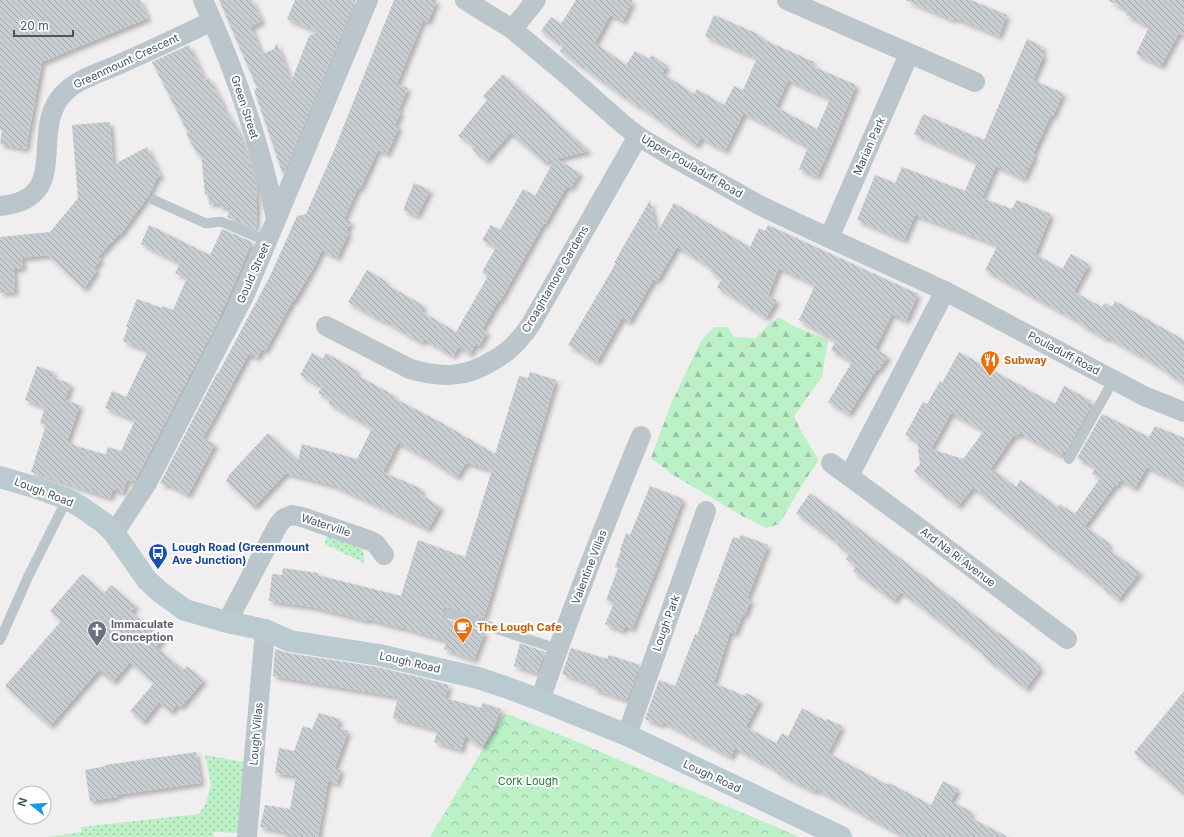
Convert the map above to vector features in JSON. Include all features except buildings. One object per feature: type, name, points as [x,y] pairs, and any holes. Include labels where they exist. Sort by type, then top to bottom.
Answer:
[{"type":"street","name":"Green Street","points":[[203,0],[229,61],[244,103],[267,178],[276,219]]},
{"type":"street","name":"Gould Street","points":[[114,533],[147,483],[245,294],[368,0]]},
{"type":"street","name":"Upper Pouladuff Road","points":[[465,0],[512,29],[638,136],[761,206],[944,291]]},
{"type":"street","points":[[512,29],[536,0]]},
{"type":"street","points":[[787,0],[975,82]]},
{"type":"street","name":"Greenmount Crescent","points":[[0,206],[15,205],[25,201],[41,184],[45,172],[51,116],[59,99],[77,82],[123,63],[212,21]]},
{"type":"street","name":"Marian Park","points":[[829,238],[909,54]]},
{"type":"street","name":"Croaghtamore Gardens","points":[[326,326],[410,369],[424,373],[451,375],[463,374],[475,371],[491,362],[512,347],[523,336],[531,324],[638,136]]},
{"type":"street","points":[[849,476],[944,291]]},
{"type":"street","name":"Pouladuff Road","points":[[944,291],[1150,398],[1184,412]]},
{"type":"street","name":"Valentine Villas","points":[[540,700],[613,502],[641,436]]},
{"type":"street","name":"Ard Na Ri Avenue","points":[[831,463],[1067,639]]},
{"type":"street","name":"Lough Road","points":[[0,477],[67,499],[104,523],[114,533],[147,580],[171,601],[185,610],[227,622],[265,630],[290,641],[379,655],[478,678],[540,700],[627,735],[841,837]]},
{"type":"street","name":"Lough Park","points":[[627,735],[706,511]]},
{"type":"street","name":"Waterville","points":[[227,622],[278,525],[284,518],[292,515],[302,517],[366,539],[376,544],[384,555]]},
{"type":"street","name":"Lough Villas","points":[[247,837],[265,630]]},
{"type":"lane","points":[[154,200],[205,223],[211,224],[217,221],[222,222],[267,241]]},
{"type":"lane","points":[[1069,459],[1114,379]]},
{"type":"lane","points":[[0,640],[28,577],[67,499]]},
{"type":"lane","points":[[448,614],[558,649]]},
{"type":"green space","points":[[779,317],[793,326],[828,340],[822,377],[794,416],[801,431],[819,460],[779,524],[767,528],[744,517],[673,475],[651,458],[671,404],[701,341],[714,327],[727,327],[734,337],[756,338],[769,324]]},
{"type":"green space","points":[[327,533],[356,543],[364,553],[364,563],[325,544]]},
{"type":"green space","name":"Cork Lough","points":[[504,714],[573,740],[799,837],[430,837]]},
{"type":"green space","points":[[205,755],[248,763],[239,833],[214,832],[213,837],[46,837],[82,832],[81,827],[199,814],[206,803],[211,785]]},
{"type":"place","name":"Subway","points":[[990,377]]},
{"type":"place","name":"Lough Road (Greenmount Ave Junction)","points":[[158,570]]},
{"type":"place","name":"The Lough Cafe","points":[[463,644]]},
{"type":"place","name":"Immaculate Conception","points":[[97,647]]}]
